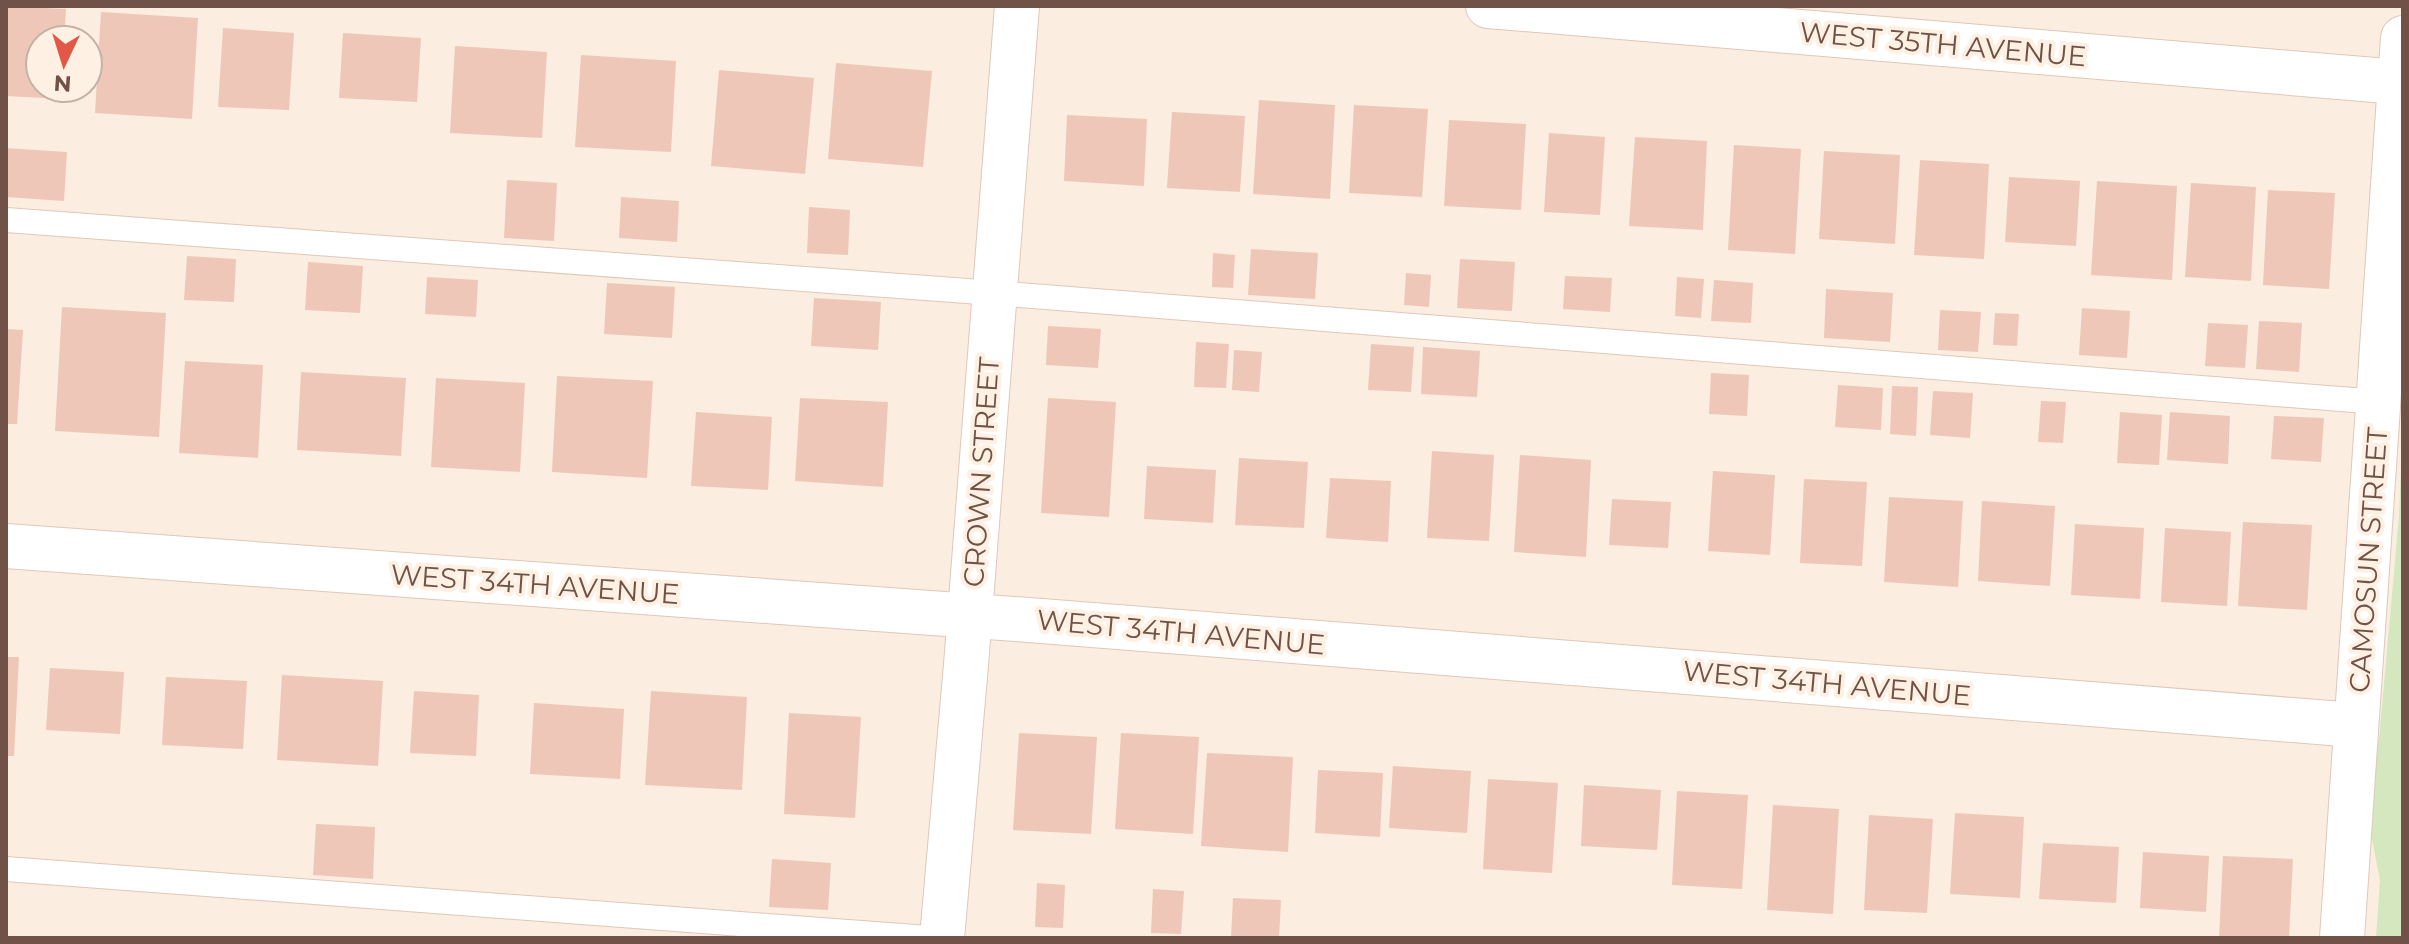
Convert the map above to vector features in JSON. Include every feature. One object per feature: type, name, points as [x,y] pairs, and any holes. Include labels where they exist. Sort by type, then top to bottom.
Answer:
[{"type":"street","name":"CROWN STREET","points":[[942,938],[1017,6]]},
{"type":"street","name":"WEST 35TH AVENUE","points":[[1488,6],[2399,82]]},
{"type":"street","name":"CAMOSUN STREET","points":[[2342,938],[2403,38]]},
{"type":"street","name":"WEST 34TH AVENUE","points":[[6,546],[970,616],[2355,725]]},
{"type":"lane","points":[[6,220],[994,293],[2379,402]]},
{"type":"lane","points":[[6,869],[928,938]]},
{"type":"green space","points":[[2403,422],[2403,938],[2376,938],[2380,880],[2362,788],[2379,740],[2399,516]]},
{"type":"building","points":[[6,6],[66,9],[65,24],[24,24],[24,97],[6,96]]},
{"type":"building","points":[[101,12],[198,18],[192,119],[95,113],[96,104],[104,104],[104,24],[100,24]]},
{"type":"building","points":[[223,28],[294,33],[289,110],[218,107]]},
{"type":"building","points":[[343,33],[421,38],[417,102],[339,98]]},
{"type":"building","points":[[455,46],[547,52],[542,138],[450,133]]},
{"type":"building","points":[[581,55],[676,61],[671,152],[575,147]]},
{"type":"building","points":[[836,63],[932,71],[923,167],[828,159]]},
{"type":"building","points":[[719,70],[814,78],[805,174],[711,166]]},
{"type":"building","points":[[1259,100],[1335,105],[1330,199],[1253,194]]},
{"type":"building","points":[[1354,105],[1428,109],[1422,197],[1349,193]]},
{"type":"building","points":[[1172,112],[1245,116],[1240,192],[1167,188]]},
{"type":"building","points":[[1067,115],[1147,119],[1144,186],[1064,181]]},
{"type":"building","points":[[1449,120],[1526,124],[1521,210],[1444,206]]},
{"type":"building","points":[[1549,133],[1605,137],[1600,215],[1544,212]]},
{"type":"building","points":[[1635,137],[1707,141],[1703,230],[1629,226]]},
{"type":"building","points":[[1734,145],[1801,149],[1795,254],[1728,250]]},
{"type":"building","points":[[6,148],[67,152],[64,201],[6,197]]},
{"type":"building","points":[[1824,151],[1900,155],[1895,244],[1819,239]]},
{"type":"building","points":[[1920,160],[1989,164],[1984,259],[1914,255]]},
{"type":"building","points":[[2009,177],[2080,181],[2076,246],[2005,242]]},
{"type":"building","points":[[507,180],[557,183],[554,241],[504,238]]},
{"type":"building","points":[[2097,181],[2177,186],[2172,280],[2091,275]]},
{"type":"building","points":[[2191,183],[2256,187],[2251,281],[2185,277]]},
{"type":"building","points":[[2268,190],[2335,193],[2329,289],[2263,285]]},
{"type":"building","points":[[621,197],[679,201],[677,242],[619,238]]},
{"type":"building","points":[[809,207],[850,210],[848,255],[807,253]]},
{"type":"building","points":[[1251,249],[1318,253],[1315,299],[1248,295]]},
{"type":"building","points":[[1213,253],[1235,255],[1233,288],[1212,287]]},
{"type":"building","points":[[187,256],[236,259],[234,302],[184,300]]},
{"type":"building","points":[[1460,259],[1515,262],[1512,311],[1457,308]]},
{"type":"building","points":[[308,262],[363,266],[360,313],[305,310]]},
{"type":"building","points":[[1406,273],[1431,275],[1429,307],[1404,305]]},
{"type":"building","points":[[1565,276],[1612,278],[1610,312],[1563,309]]},
{"type":"building","points":[[427,277],[478,280],[476,317],[425,314]]},
{"type":"building","points":[[1677,277],[1704,279],[1701,318],[1675,316]]},
{"type":"building","points":[[1714,280],[1753,283],[1751,323],[1711,321]]},
{"type":"building","points":[[607,283],[675,287],[672,338],[604,334]]},
{"type":"building","points":[[1826,289],[1893,293],[1890,342],[1824,338]]},
{"type":"building","points":[[814,298],[881,302],[878,350],[811,346]]},
{"type":"building","points":[[62,307],[166,313],[159,437],[55,431]]},
{"type":"building","points":[[2082,308],[2130,311],[2127,358],[2079,355]]},
{"type":"building","points":[[1940,310],[1981,312],[1978,352],[1938,350]]},
{"type":"building","points":[[1995,313],[2019,314],[2017,346],[1993,345]]},
{"type":"building","points":[[2259,321],[2302,323],[2299,372],[2256,369]]},
{"type":"building","points":[[2208,323],[2248,325],[2245,368],[2205,366]]},
{"type":"building","points":[[1048,326],[1101,329],[1098,368],[1046,365]]},
{"type":"building","points":[[6,329],[23,330],[17,424],[6,424]]},
{"type":"building","points":[[1196,342],[1229,344],[1226,388],[1194,387]]},
{"type":"building","points":[[1371,344],[1414,347],[1411,392],[1368,390]]},
{"type":"building","points":[[1423,347],[1480,351],[1477,397],[1421,394]]},
{"type":"building","points":[[1234,350],[1262,352],[1259,392],[1232,390]]},
{"type":"building","points":[[185,361],[263,365],[258,458],[179,453]]},
{"type":"building","points":[[301,372],[406,378],[401,456],[297,450]]},
{"type":"building","points":[[1711,373],[1749,375],[1747,416],[1709,414]]},
{"type":"building","points":[[557,376],[653,381],[647,478],[552,472]]},
{"type":"building","points":[[436,378],[525,383],[520,472],[431,467]]},
{"type":"building","points":[[1838,385],[1883,388],[1881,430],[1835,427]]},
{"type":"building","points":[[1892,386],[1918,387],[1916,436],[1890,434]]},
{"type":"building","points":[[1933,391],[1973,393],[1970,438],[1930,435]]},
{"type":"building","points":[[800,398],[888,402],[883,487],[795,481]]},
{"type":"building","points":[[1048,398],[1116,402],[1109,517],[1041,513]]},
{"type":"building","points":[[2041,401],[2066,402],[2063,443],[2038,442]]},
{"type":"building","points":[[696,412],[772,417],[768,490],[691,486]]},
{"type":"building","points":[[2120,412],[2162,415],[2159,465],[2117,463]]},
{"type":"building","points":[[2170,412],[2230,416],[2228,464],[2167,460]]},
{"type":"building","points":[[2274,416],[2324,418],[2321,462],[2271,459]]},
{"type":"building","points":[[1432,451],[1494,455],[1489,541],[1427,538]]},
{"type":"building","points":[[1520,455],[1591,460],[1586,557],[1514,552]]},
{"type":"building","points":[[1239,458],[1308,462],[1304,528],[1235,525]]},
{"type":"building","points":[[1147,466],[1216,470],[1213,523],[1144,519]]},
{"type":"building","points":[[1713,471],[1775,475],[1770,555],[1708,551]]},
{"type":"building","points":[[1330,478],[1391,481],[1388,542],[1326,538]]},
{"type":"building","points":[[1804,479],[1867,482],[1862,566],[1800,563]]},
{"type":"building","points":[[1889,497],[1963,501],[1958,587],[1884,582]]},
{"type":"building","points":[[1612,499],[1671,502],[1668,548],[1609,545]]},
{"type":"building","points":[[1982,501],[2055,506],[2050,586],[1978,581]]},
{"type":"building","points":[[2243,522],[2312,525],[2307,610],[2238,606]]},
{"type":"building","points":[[2075,524],[2144,528],[2140,599],[2071,595]]},
{"type":"building","points":[[2165,528],[2231,532],[2227,606],[2161,602]]},
{"type":"building","points":[[6,657],[19,657],[14,756],[6,756]]},
{"type":"building","points":[[50,668],[124,672],[120,734],[46,730]]},
{"type":"building","points":[[282,675],[383,681],[378,766],[277,760]]},
{"type":"building","points":[[166,677],[247,681],[243,749],[162,745]]},
{"type":"building","points":[[414,691],[479,695],[476,756],[410,753]]},
{"type":"building","points":[[651,691],[747,697],[742,790],[645,785]]},
{"type":"building","points":[[534,703],[624,709],[620,779],[530,774]]},
{"type":"building","points":[[789,713],[861,717],[855,818],[784,814]]},
{"type":"building","points":[[1019,733],[1097,737],[1091,834],[1013,830]]},
{"type":"building","points":[[1121,733],[1199,737],[1193,834],[1115,829]]},
{"type":"building","points":[[1207,753],[1293,757],[1288,852],[1201,846]]},
{"type":"building","points":[[1393,766],[1471,771],[1467,833],[1389,828]]},
{"type":"building","points":[[1318,770],[1383,773],[1380,837],[1315,833]]},
{"type":"building","points":[[1488,779],[1558,783],[1552,873],[1483,869]]},
{"type":"building","points":[[1584,785],[1661,790],[1657,850],[1581,846]]},
{"type":"building","points":[[1677,791],[1748,795],[1742,889],[1672,885]]},
{"type":"building","points":[[1773,805],[1839,809],[1833,914],[1767,910]]},
{"type":"building","points":[[1955,813],[2024,817],[2020,898],[1950,894]]},
{"type":"building","points":[[1869,815],[1933,819],[1927,913],[1864,910]]},
{"type":"building","points":[[316,824],[375,827],[373,879],[313,875]]},
{"type":"building","points":[[2043,843],[2119,847],[2116,903],[2039,899]]},
{"type":"building","points":[[2143,852],[2209,856],[2206,912],[2140,908]]},
{"type":"building","points":[[2223,856],[2293,859],[2289,938],[2219,938]]},
{"type":"building","points":[[772,859],[831,863],[828,910],[769,907]]},
{"type":"building","points":[[1037,883],[1065,885],[1063,928],[1035,927]]},
{"type":"building","points":[[1153,889],[1184,891],[1181,934],[1151,933]]},
{"type":"building","points":[[1233,898],[1281,900],[1279,938],[1231,938]]}]
